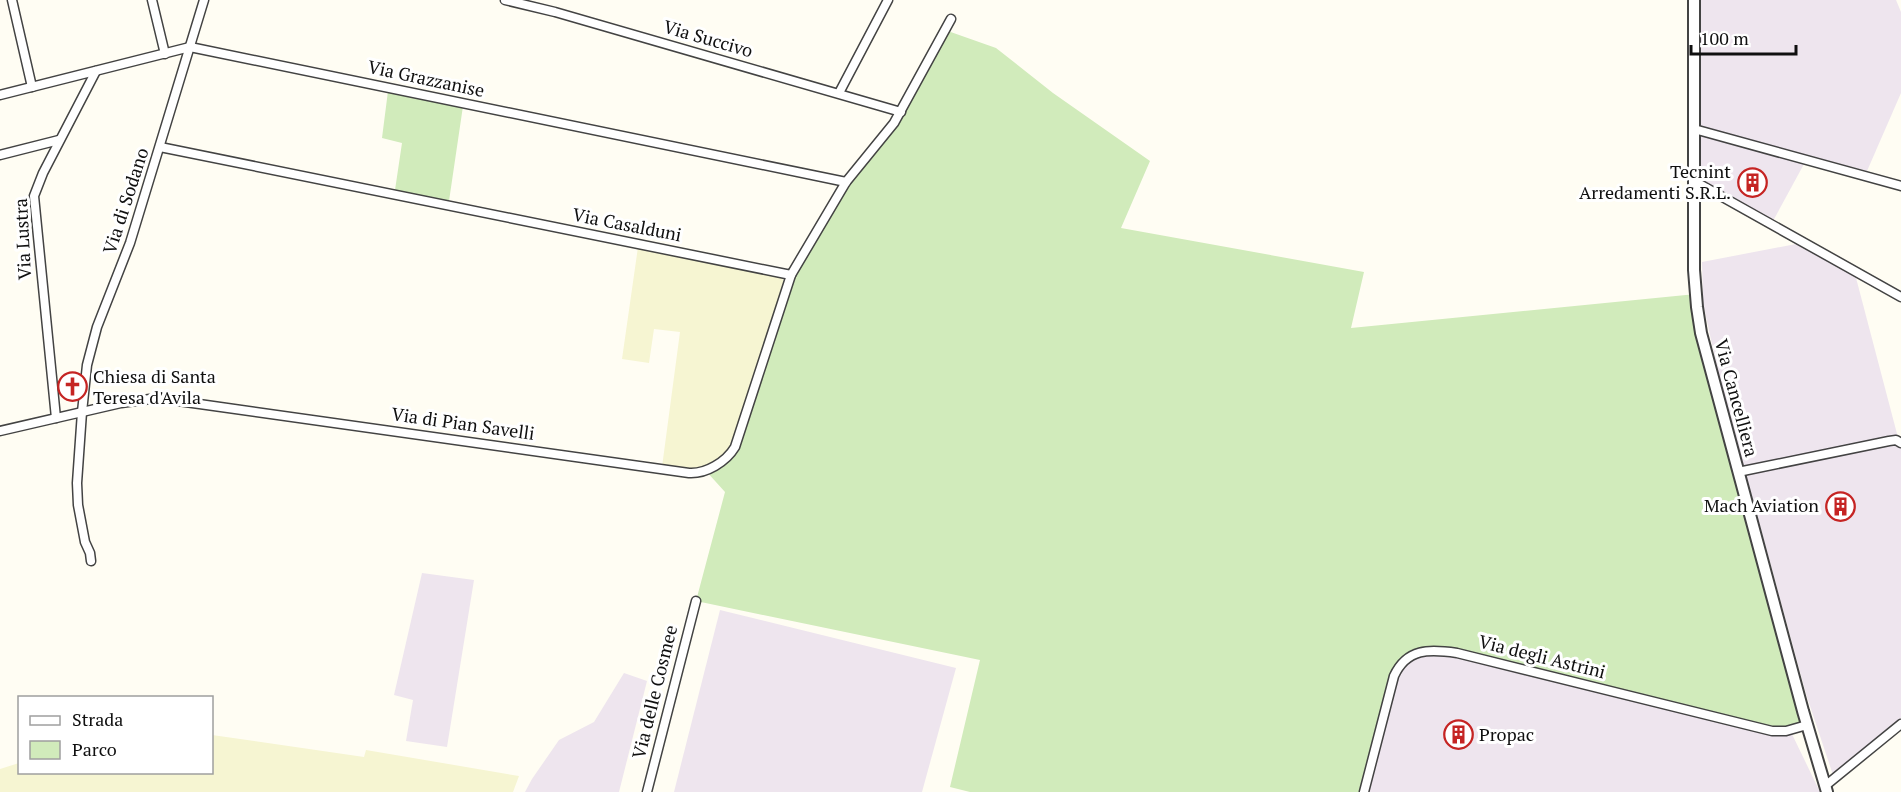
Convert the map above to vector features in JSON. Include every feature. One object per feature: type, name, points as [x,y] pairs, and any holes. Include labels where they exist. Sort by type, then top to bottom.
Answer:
[{"type":"street","points":[[12,0],[32,87]]},
{"type":"street","points":[[152,0],[165,54]]},
{"type":"street","name":"Via di Sodano","points":[[91,561],[78,505],[77,483],[85,375],[94,335],[125,258],[204,0]]},
{"type":"street","name":"Via Succivo","points":[[505,0],[555,12],[902,112]]},
{"type":"street","points":[[839,93],[888,0]]},
{"type":"street","name":"Via Cancelliera","points":[[1694,0],[1696,233],[1694,270],[1697,307],[1706,352],[1738,472],[1826,789]]},
{"type":"street","points":[[791,274],[846,182],[902,112],[951,19]]},
{"type":"street","name":"Via Grazzanise","points":[[0,95],[190,47],[846,182]]},
{"type":"street","name":"Via Lustra","points":[[56,418],[34,199],[38,184],[59,140],[96,71]]},
{"type":"street","points":[[1694,129],[1901,186]]},
{"type":"street","points":[[0,155],[59,140]]},
{"type":"street","name":"Via Casalduni","points":[[160,147],[791,274]]},
{"type":"street","points":[[1694,181],[1901,297]]},
{"type":"street","name":"Via di Pian Savelli","points":[[0,431],[141,400],[184,401],[701,473],[728,456],[735,447],[791,274]]},
{"type":"street","points":[[1738,472],[1889,441],[1896,440],[1901,443]]},
{"type":"street","name":"Via delle Cosmee","points":[[647,792],[696,601]]},
{"type":"street","name":"Via degli Astrini","points":[[1364,792],[1394,676],[1398,667],[1406,659],[1415,653],[1425,651],[1457,653],[1772,731],[1786,731],[1807,725]]},
{"type":"street","points":[[1826,789],[1901,724]]},
{"type":"shaded area","points":[[1699,0],[1896,0],[1901,12],[1901,93],[1867,171],[1699,126]]},
{"type":"shaded area","points":[[1699,134],[1804,164],[1773,221],[1699,179]]},
{"type":"shaded area","points":[[1801,243],[1855,274],[1901,449],[1901,718],[1833,775],[1806,694],[1718,372],[1703,303],[1702,262]]},
{"type":"shaded area","points":[[422,573],[474,580],[447,747],[406,741],[413,700],[394,695]]},
{"type":"shaded area","points":[[720,610],[956,668],[922,792],[674,792]]},
{"type":"shaded area","points":[[1442,651],[1790,730],[1820,792],[1365,792],[1394,676],[1415,653]]},
{"type":"shaded area","points":[[624,673],[647,681],[619,792],[525,792],[559,740],[594,722]]},
{"type":"green space","points":[[945,30],[996,48],[1053,93],[1150,161],[1121,228],[1364,272],[1351,328],[1696,294],[1807,725],[1786,731],[1442,651],[1415,653],[1394,676],[1365,792],[970,792],[950,787],[980,660],[696,601],[725,492],[706,471],[730,454],[791,275],[846,182],[886,135]]},
{"type":"green space","points":[[388,91],[463,106],[449,201],[395,190],[402,143],[382,138]]},
{"type":"green space","points":[[638,247],[780,276],[786,284],[733,446],[729,452],[695,472],[662,467],[680,332],[654,329],[649,363],[622,359]]},
{"type":"green space","points":[[213,735],[364,757],[366,750],[519,776],[513,792],[0,792],[0,769],[18,763],[18,774],[213,774]]},
{"type":"place","name":"Tecnint Arredamenti S.R.L.","points":[[1752,182]]},
{"type":"place","name":"Chiesa di Santa Teresa d'Avila","points":[[72,387]]},
{"type":"place","name":"Mach Aviation","points":[[1840,506]]},
{"type":"place","name":"Propac","points":[[1458,735]]}]
